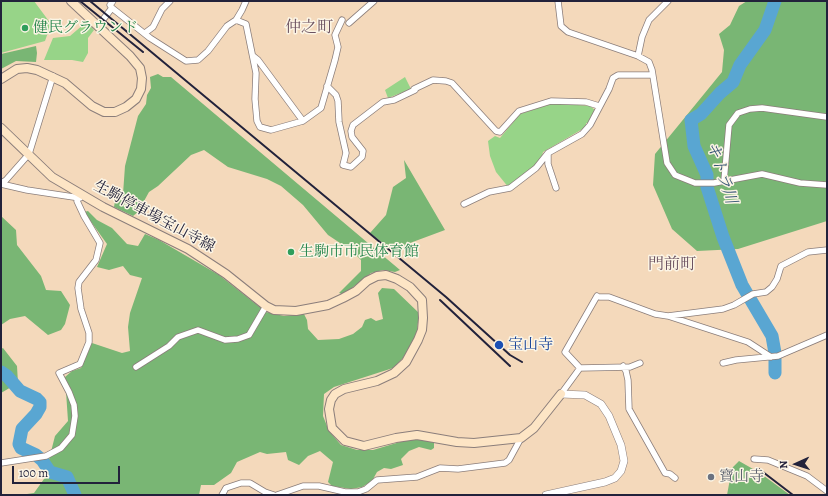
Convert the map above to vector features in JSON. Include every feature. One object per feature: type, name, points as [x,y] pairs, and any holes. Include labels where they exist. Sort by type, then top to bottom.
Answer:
[{"type":"main road","points":[[1,79],[16,69],[27,68],[53,76],[92,106],[104,112],[115,112],[126,107],[136,99],[141,88],[142,78],[140,68],[98,26],[70,1]]},
{"type":"main road","name":"生駒停車場宝山寺線","points":[[1,128],[52,177],[88,198],[188,249],[226,274],[266,306],[274,310],[312,309],[344,298],[356,291],[367,281],[377,276],[386,275],[404,282],[417,293],[422,300],[422,330],[406,362],[394,373],[377,381],[344,389],[335,394],[331,400],[329,410],[332,428],[345,441],[364,446],[405,436],[417,435],[457,442],[474,443],[498,442],[521,438]]},
{"type":"main road","points":[[521,438],[534,428],[561,394]]},
{"type":"street","points":[[145,33],[153,27],[162,9],[170,1]]},
{"type":"street","points":[[98,26],[111,4],[145,33],[179,58],[192,61],[198,60],[208,51],[227,26],[236,20],[246,1]]},
{"type":"street","points":[[349,23],[374,1]]},
{"type":"street","points":[[558,1],[561,26],[568,32],[638,56],[649,62],[667,163],[675,175],[695,183],[724,181],[762,174],[800,183],[827,186]]},
{"type":"street","points":[[638,56],[642,37],[650,20],[668,1]]},
{"type":"street","points":[[236,20],[246,24],[253,56],[256,73],[255,99],[257,121],[260,127],[271,130],[303,121],[321,108],[338,47],[335,35],[342,20]]},
{"type":"street","points":[[253,56],[258,60],[303,121]]},
{"type":"street","points":[[464,204],[489,192],[510,188],[536,168],[548,153],[582,134],[599,111],[599,106],[603,102],[613,78],[618,75],[652,75]]},
{"type":"street","points":[[1,184],[29,154],[53,76]]},
{"type":"street","points":[[327,86],[336,95],[338,101],[339,122],[346,153],[343,165],[350,168],[362,157],[363,151],[352,137],[351,131],[354,125],[383,102],[394,100],[433,80],[446,81],[452,84],[496,131],[500,132],[519,111],[551,101],[586,102],[599,106]]},
{"type":"street","points":[[724,181],[729,125],[738,113],[750,109],[762,108],[827,116]]},
{"type":"street","points":[[548,153],[548,164],[556,188]]},
{"type":"street","points":[[1,184],[27,190],[78,198],[88,198]]},
{"type":"street","points":[[1,463],[46,456],[61,448],[72,435],[75,416],[74,405],[70,392],[59,373],[80,364],[89,342],[88,332],[81,309],[78,288],[79,282],[96,260],[100,243],[84,216],[77,201],[78,198]]},
{"type":"street","points":[[668,316],[723,310],[753,294],[766,292],[772,287],[777,279],[781,266],[808,252],[827,250]]},
{"type":"street","points":[[640,364],[630,367],[580,368],[565,352],[599,297],[609,298],[655,314],[668,316],[748,342],[774,357]]},
{"type":"street","points":[[136,367],[169,346],[178,337],[198,330],[226,340],[238,339],[249,335],[266,306]]},
{"type":"street","points":[[723,363],[736,360],[774,357],[827,336]]},
{"type":"street","points":[[623,366],[628,380],[629,409],[665,473],[670,474],[675,478]]},
{"type":"street","points":[[561,394],[580,368]]},
{"type":"street","points":[[546,495],[605,482],[615,478],[621,470],[624,461],[621,445],[609,416],[601,404],[585,396],[561,394]]},
{"type":"street","points":[[277,495],[302,486],[319,486],[345,492],[358,492],[366,489],[377,480],[417,477],[440,468],[458,469],[505,463],[509,460],[521,438]]},
{"type":"street","points":[[754,459],[768,460],[807,476],[827,491]]},
{"type":"street","points":[[222,495],[226,488],[242,483],[250,484],[274,495]]},
{"type":"green space","name":"健民グラウンド","points":[[1,1],[34,1],[51,24],[45,41],[1,53]]},
{"type":"green space","points":[[747,1],[827,1],[827,221],[738,249],[697,251],[672,229],[653,185],[655,154],[722,72],[724,50],[719,34],[730,25],[739,6]]},
{"type":"green space","points":[[84,24],[89,24],[94,30],[88,38],[88,53],[83,62],[72,60],[44,60],[53,38],[70,36]]},
{"type":"green space","points":[[36,46],[36,62],[16,61],[1,69],[1,54]]},
{"type":"green space","points":[[158,74],[163,77],[171,77],[400,270],[395,272],[383,270],[371,273],[348,291],[342,294],[339,293],[361,271],[361,260],[352,251],[328,235],[303,205],[281,186],[267,179],[228,167],[204,150],[191,155],[158,186],[149,192],[138,212],[133,216],[114,207],[115,201],[123,194],[125,166],[138,116],[146,104],[147,95],[151,88],[150,77]]},
{"type":"green space","points":[[405,77],[411,89],[388,98],[385,90]]},
{"type":"green space","points":[[553,103],[590,106],[595,110],[589,123],[586,123],[586,127],[543,152],[542,156],[529,173],[509,188],[496,172],[490,156],[488,141],[495,136],[500,138],[520,114]]},
{"type":"green space","points":[[404,160],[445,230],[410,243],[397,254],[370,233],[386,215],[393,187],[406,178]]},
{"type":"green space","points":[[88,211],[97,220],[112,228],[127,244],[138,246],[145,234],[159,240],[219,275],[266,312],[284,316],[304,314],[307,320],[308,329],[318,340],[339,339],[353,334],[362,327],[365,320],[371,318],[376,321],[383,319],[378,293],[382,288],[394,289],[419,313],[414,341],[403,358],[393,368],[334,387],[324,394],[323,416],[329,431],[341,445],[357,450],[373,450],[410,439],[434,441],[434,448],[431,450],[419,447],[409,451],[401,459],[403,465],[391,469],[384,468],[377,472],[372,481],[362,487],[351,489],[332,486],[328,482],[333,462],[320,451],[308,456],[299,465],[288,460],[286,452],[267,454],[260,452],[237,462],[231,473],[214,485],[201,485],[199,495],[20,495],[34,493],[44,479],[55,436],[68,421],[65,377],[72,371],[81,368],[92,343],[122,353],[130,351],[128,327],[130,313],[142,278],[130,275],[123,266],[109,270],[97,267],[107,244],[84,212]]},
{"type":"green space","points":[[1,216],[16,230],[17,245],[41,276],[46,290],[61,291],[70,305],[65,324],[61,330],[48,335],[25,316],[10,319],[1,325]]},
{"type":"green space","points":[[3,348],[17,366],[18,383],[1,393],[1,349]]},
{"type":"green space","points":[[739,461],[760,473],[790,495],[727,495],[732,468]]},
{"type":"waterway","name":"キトラ川","points":[[775,1],[765,30],[740,65],[733,82],[720,93],[701,114],[691,120],[694,146],[707,175],[707,187],[723,237],[742,285],[772,336],[775,353],[775,373]]},
{"type":"waterway","points":[[1,372],[7,376],[20,391],[40,402],[40,407],[36,414],[22,429],[19,444],[21,448],[36,455],[42,460],[50,472],[67,477],[75,495]]},
{"type":"railway","points":[[80,1],[143,52]]},
{"type":"railway","points":[[90,1],[446,297],[510,355],[522,362]]},
{"type":"railway","points":[[440,300],[510,366]]},
{"type":"railway","points":[[759,469],[793,495]]},
{"type":"place","name":"健民グラウンド","points":[[25,28]]},
{"type":"place","name":"生駒市市民体育館","points":[[291,252]]},
{"type":"place","name":"宝山寺","points":[[499,345]]},
{"type":"place","name":"寶山寺","points":[[711,477]]},
{"type":"district","name":"仲之町","points":[[309,28]]},
{"type":"district","name":"門前町","points":[[672,265]]}]
